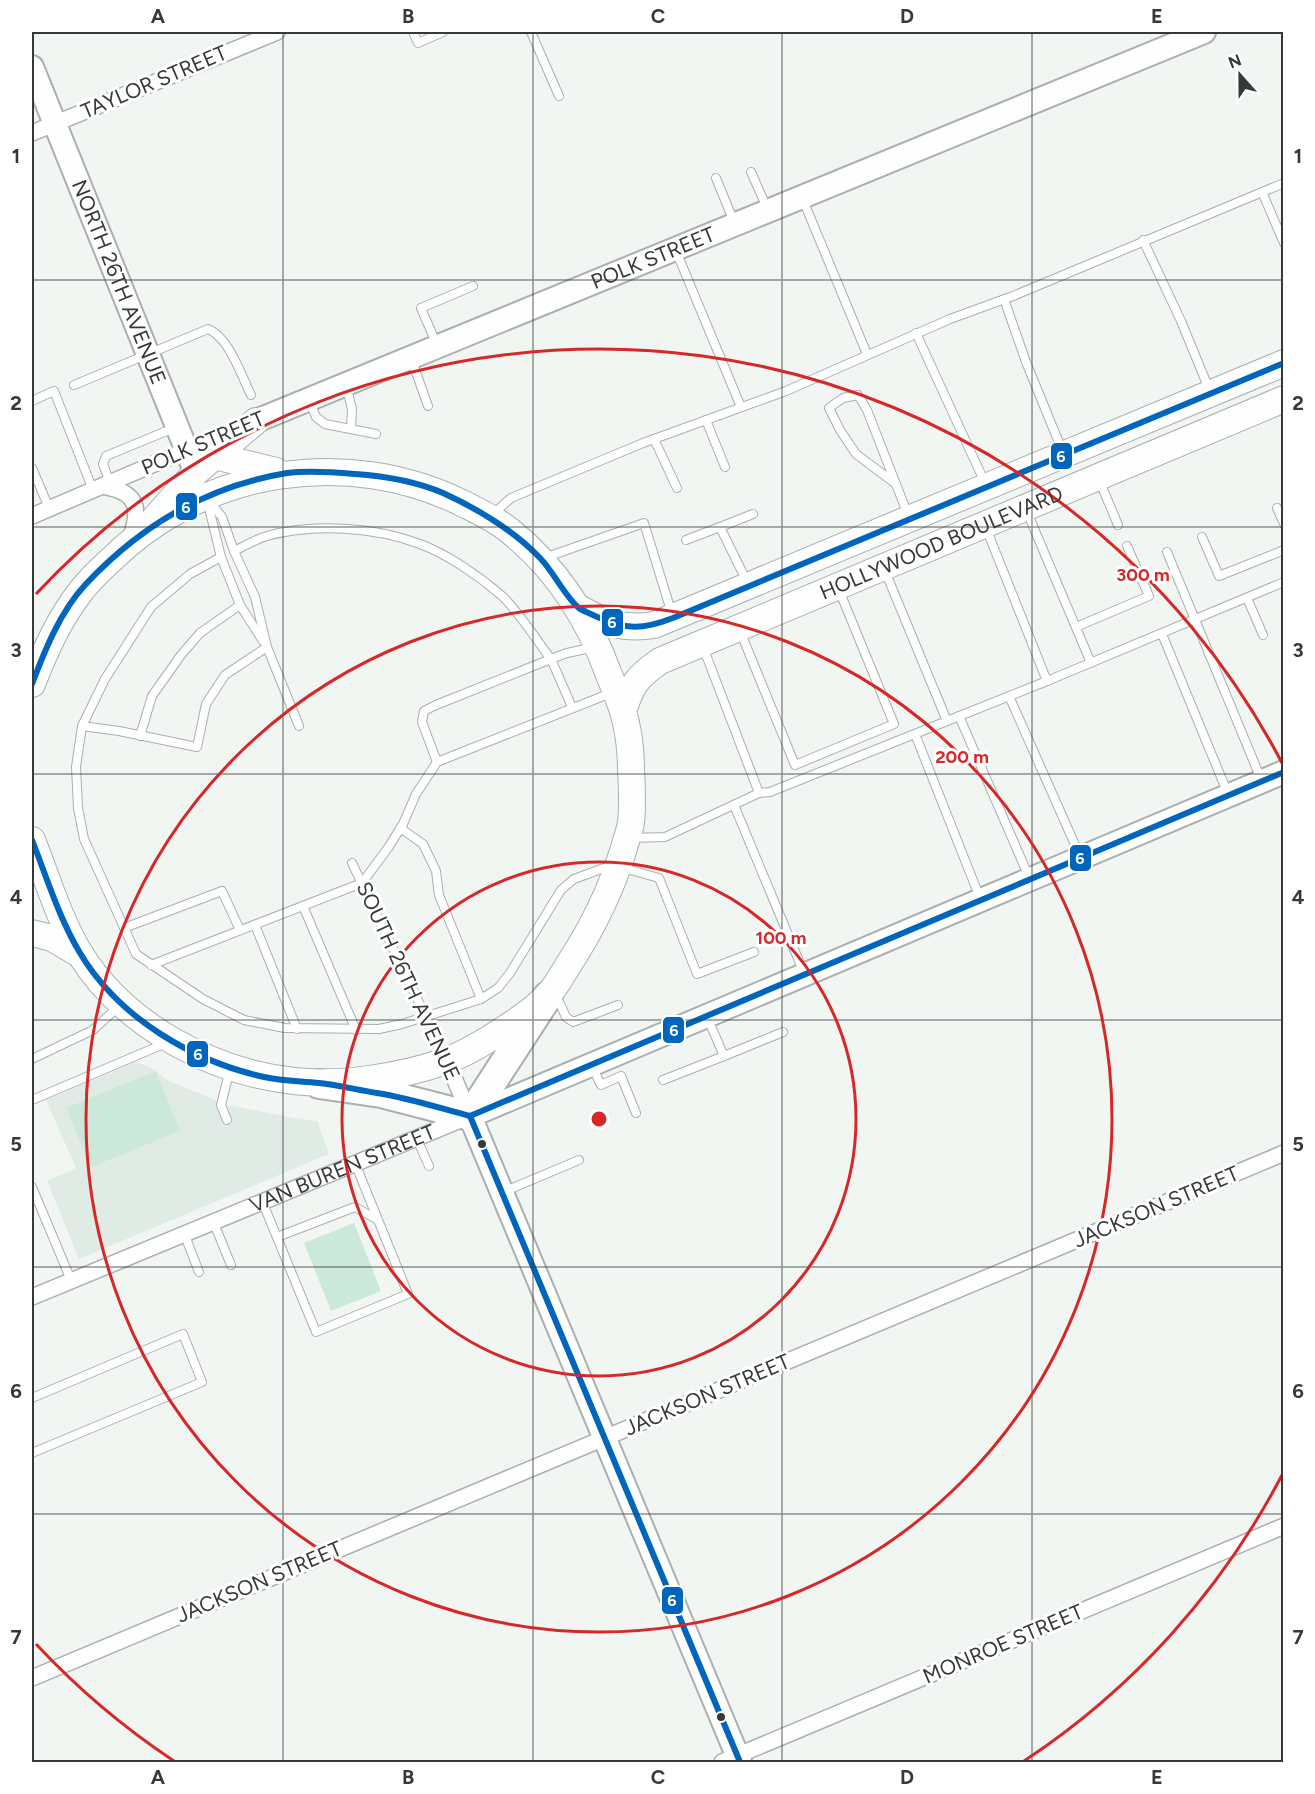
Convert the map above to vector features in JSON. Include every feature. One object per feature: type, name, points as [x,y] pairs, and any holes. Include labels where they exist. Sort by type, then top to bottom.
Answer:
[{"type":"highway","points":[[319,1084],[381,1093],[470,1116],[550,992]]},
{"type":"main road","name":"POLK STREET","points":[[256,421],[1204,32]]},
{"type":"main road","name":"NORTH 26TH AVENUE","points":[[32,67],[148,354],[193,451]]},
{"type":"main road","name":"HOLLYWOOD BOULEVARD","points":[[579,608],[615,625],[635,628],[654,625],[1284,363]]},
{"type":"main road","name":"HOLLYWOOD BOULEVARD","points":[[619,701],[630,691],[640,675],[660,661],[1284,399]]},
{"type":"main road","points":[[32,684],[46,648],[64,615],[84,586],[138,535],[181,486],[193,451],[256,421]]},
{"type":"main road","points":[[193,451],[288,473]]},
{"type":"main road","points":[[32,840],[60,913],[81,955],[112,995],[122,1004],[148,1026],[230,1068],[265,1078],[319,1084],[380,1076],[447,1061],[486,1041],[521,1018],[550,992],[599,914],[622,856],[630,826],[632,784],[631,750],[619,701],[598,647],[579,608],[540,560],[507,528],[442,493],[405,481],[333,472],[288,473],[225,488],[174,512],[138,535]]},
{"type":"main road","name":"VAN BUREN STREET","points":[[470,1116],[1228,795],[1277,777]]},
{"type":"main road","points":[[32,933],[52,938],[81,955]]},
{"type":"main road","name":"SOUTH 26TH AVENUE","points":[[470,1116],[605,1438],[733,1760]]},
{"type":"street","name":"TAYLOR STREET","points":[[32,133],[277,32]]},
{"type":"street","name":"POLK STREET","points":[[32,516],[193,451]]},
{"type":"street","name":"NORTH 26TH AVENUE","points":[[193,451],[206,497]]},
{"type":"street","name":"POLK STREET","points":[[102,486],[126,492],[132,498],[137,509],[138,535]]},
{"type":"street","name":"SOUTH 26TH AVENUE","points":[[447,1061],[470,1116]]},
{"type":"street","name":"VAN BUREN STREET","points":[[32,1297],[470,1116]]},
{"type":"street","name":"JACKSON STREET","points":[[32,1678],[1284,1153]]},
{"type":"street","name":"MONROE STREET","points":[[733,1760],[1284,1527]]},
{"type":"lane","points":[[413,32],[418,43],[443,32]]},
{"type":"lane","points":[[531,32],[559,96]]},
{"type":"lane","points":[[751,172],[768,210]]},
{"type":"lane","points":[[716,178],[735,223]]},
{"type":"lane","points":[[489,518],[512,498],[654,439],[786,391],[916,333],[1284,183]]},
{"type":"lane","points":[[1262,192],[1284,243]]},
{"type":"lane","points":[[801,196],[867,354]]},
{"type":"lane","points":[[1143,240],[1181,321],[1210,393]]},
{"type":"lane","points":[[675,248],[741,407]]},
{"type":"lane","points":[[437,346],[421,308],[473,286]]},
{"type":"lane","points":[[1004,299],[1026,362],[1064,454]]},
{"type":"lane","points":[[74,386],[208,329],[224,340],[251,395]]},
{"type":"lane","points":[[916,333],[987,487]]},
{"type":"lane","points":[[411,357],[428,405]]},
{"type":"lane","points":[[345,384],[352,409],[351,429]]},
{"type":"lane","points":[[34,400],[54,391],[102,486]]},
{"type":"lane","points":[[896,484],[856,454],[829,408],[843,398],[858,395],[867,410],[910,519]]},
{"type":"lane","points":[[309,399],[316,417],[325,424],[376,434]]},
{"type":"lane","points":[[706,420],[725,467]]},
{"type":"lane","points":[[654,439],[677,488]]},
{"type":"lane","points":[[102,486],[103,464],[106,456],[193,451]]},
{"type":"lane","points":[[32,468],[49,508]]},
{"type":"lane","points":[[1098,477],[1118,525]]},
{"type":"lane","name":"NORTH 26TH AVENUE","points":[[206,497],[222,517],[234,551],[255,597],[267,647],[299,726]]},
{"type":"lane","name":"NORTH 26TH AVENUE","points":[[206,497],[220,557],[240,605],[267,647]]},
{"type":"lane","points":[[1025,507],[1091,663]]},
{"type":"lane","points":[[1277,508],[1284,524]]},
{"type":"lane","points":[[686,540],[753,514]]},
{"type":"lane","points":[[540,560],[644,523],[673,618]]},
{"type":"lane","points":[[984,524],[1047,681]]},
{"type":"lane","points":[[720,526],[749,586]]},
{"type":"lane","points":[[234,551],[266,537],[295,530],[331,528],[374,532],[420,544],[462,566],[502,596],[551,659],[572,707]]},
{"type":"lane","points":[[1202,537],[1219,576],[1284,550]]},
{"type":"lane","points":[[1076,627],[1149,596],[1127,546]]},
{"type":"lane","points":[[1167,552],[1196,620],[1277,777]]},
{"type":"lane","points":[[220,557],[190,574],[151,607],[105,679],[82,726],[76,767],[78,808],[84,839],[136,954],[203,999],[244,1020],[297,1029],[379,1029],[481,999],[498,988],[510,973],[561,890],[574,879],[759,793],[770,792],[959,717],[1284,582]]},
{"type":"lane","points":[[883,566],[947,721]]},
{"type":"lane","points":[[739,627],[795,765],[894,724],[837,586]]},
{"type":"lane","points":[[1247,598],[1263,635]]},
{"type":"lane","points":[[140,735],[152,696],[181,655],[200,633],[240,605]]},
{"type":"lane","points":[[1162,634],[1228,795]]},
{"type":"lane","points":[[702,642],[759,793]]},
{"type":"lane","points":[[82,726],[197,747],[206,704],[225,675],[267,647]]},
{"type":"lane","points":[[437,762],[422,722],[424,711],[567,652],[598,647]]},
{"type":"lane","points":[[1009,696],[1081,857]]},
{"type":"lane","points":[[151,965],[362,884],[400,828],[416,794],[437,762],[572,707],[619,701]]},
{"type":"lane","points":[[959,717],[1030,879]]},
{"type":"lane","points":[[915,734],[980,900]]},
{"type":"lane","points":[[734,805],[805,974]]},
{"type":"lane","points":[[400,828],[423,844],[436,871],[439,895],[481,999]]},
{"type":"lane","points":[[622,856],[659,878],[697,975],[754,952]]},
{"type":"lane","name":"SOUTH 26TH AVENUE","points":[[352,863],[447,1061]]},
{"type":"lane","points":[[124,928],[222,891],[240,930]]},
{"type":"lane","points":[[303,906],[356,1030]]},
{"type":"lane","points":[[255,925],[297,1029]]},
{"type":"lane","points":[[550,992],[566,1017],[573,1022],[618,1005]]},
{"type":"lane","points":[[32,1059],[93,1030],[122,1004]]},
{"type":"lane","points":[[707,1016],[724,1056]]},
{"type":"lane","points":[[663,1080],[783,1032]]},
{"type":"lane","points":[[32,1100],[173,1040]]},
{"type":"lane","points":[[591,1064],[601,1085],[621,1076],[636,1113]]},
{"type":"lane","points":[[227,1120],[221,1105],[230,1068]]},
{"type":"lane","points":[[416,1137],[429,1166]]},
{"type":"lane","points":[[502,1192],[579,1160]]},
{"type":"lane","points":[[262,1201],[316,1332],[408,1294],[354,1162]]},
{"type":"lane","points":[[32,1187],[71,1280]]},
{"type":"lane","points":[[277,1237],[355,1207],[378,1220]]},
{"type":"lane","points":[[213,1221],[231,1265]]},
{"type":"lane","points":[[184,1233],[199,1272]]},
{"type":"lane","points":[[32,1398],[183,1334],[202,1382],[32,1453]]},
{"type":"shaded area","points":[[136,1062],[153,1069],[167,1080],[227,1105],[317,1121],[329,1154],[79,1259],[47,1181],[76,1168],[46,1100]]},
{"type":"green space","points":[[156,1071],[180,1131],[91,1167],[66,1108]]},
{"type":"green space","points":[[354,1223],[381,1291],[331,1311],[304,1243]]},
{"type":"transit line","name":"6","points":[[32,684],[48,645],[68,607],[85,585],[106,564],[152,527],[177,512],[202,499],[258,479],[295,472],[330,472],[388,478],[432,489],[456,499],[507,529],[545,563],[569,598],[581,609],[616,624],[634,627],[652,625],[1284,363]]},
{"type":"transit line","name":"6","points":[[470,1116],[1284,772]]},
{"type":"transit line","name":"6","points":[[32,840],[60,912],[80,953],[115,998],[136,1017],[160,1033],[184,1048],[237,1070],[264,1077],[326,1084],[389,1095],[470,1116]]},
{"type":"transit line","name":"6","points":[[470,1116],[740,1762]]}]
